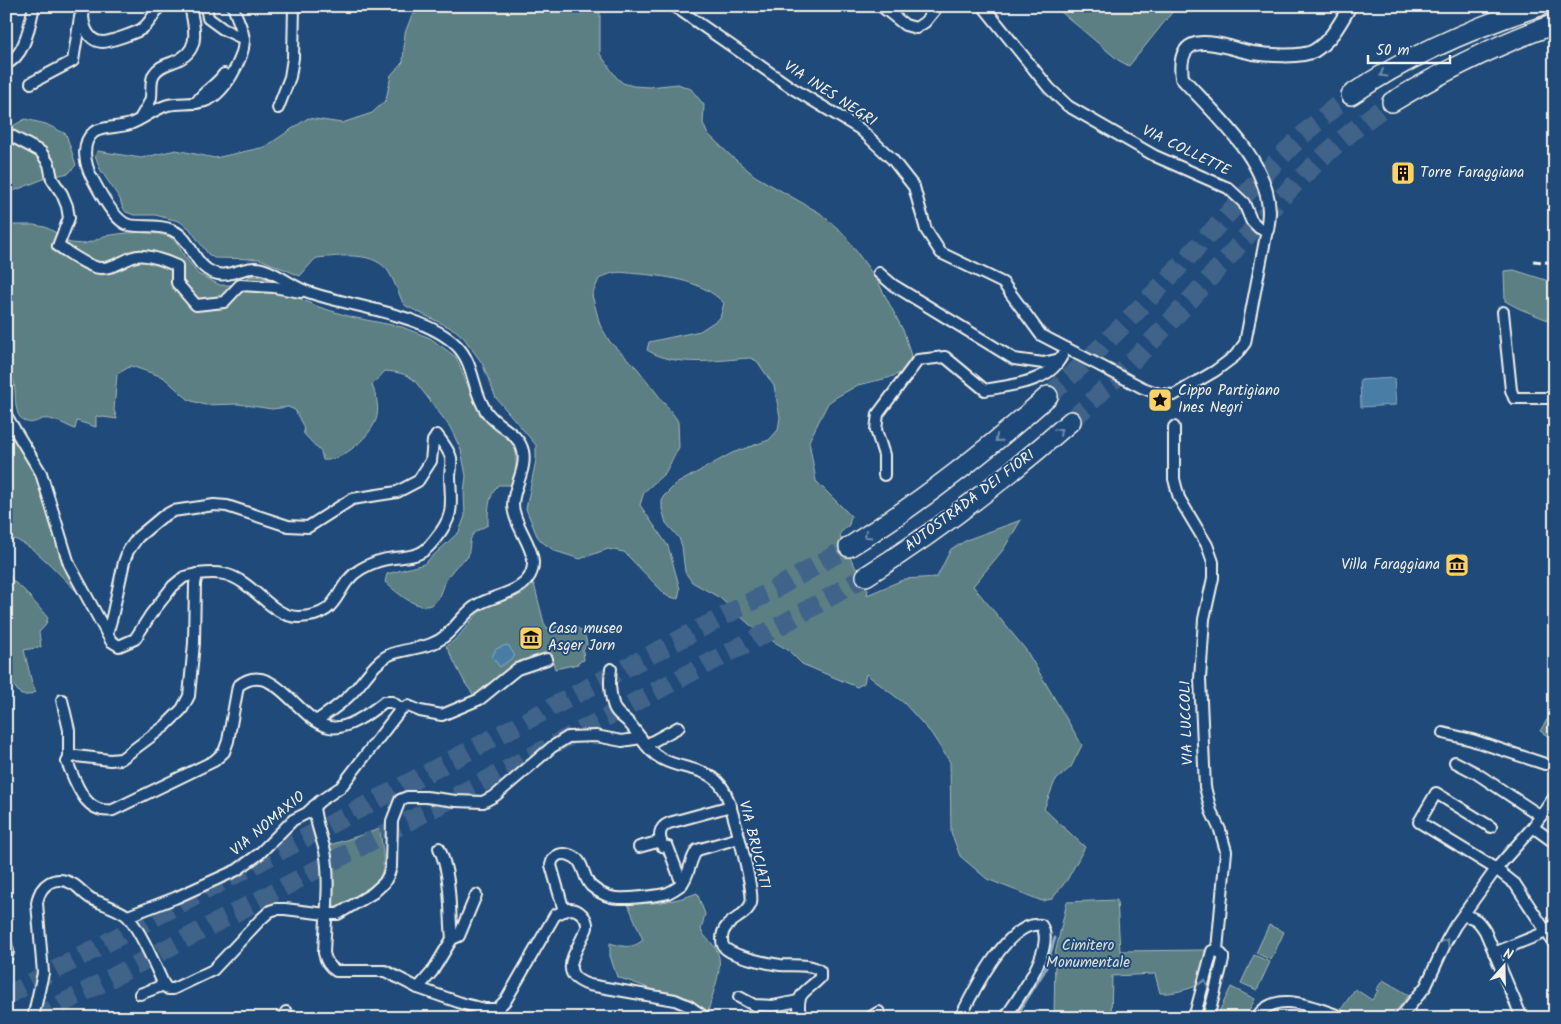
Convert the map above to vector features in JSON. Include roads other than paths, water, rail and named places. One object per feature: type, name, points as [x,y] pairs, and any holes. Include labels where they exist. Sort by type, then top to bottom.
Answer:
[{"type":"highway","points":[[1351,95],[1395,67],[1443,44],[1540,6]]},
{"type":"highway","points":[[1392,102],[1468,59],[1501,44],[1555,24]]},
{"type":"highway","name":"AUTOSTRADA DEI FIORI","points":[[849,547],[945,482],[1048,396]]},
{"type":"highway","name":"AUTOSTRADA DEI FIORI","points":[[866,576],[930,534],[1031,456],[1071,421]]},
{"type":"street","points":[[6,64],[14,61],[23,47],[34,6]]},
{"type":"street","points":[[83,6],[84,26],[91,37],[102,42],[134,33],[144,28],[159,6]]},
{"type":"street","points":[[31,83],[72,61],[83,6]]},
{"type":"street","points":[[206,6],[208,18],[244,39]]},
{"type":"street","points":[[233,6],[244,39],[242,55],[224,86],[209,100],[196,103],[174,103],[158,108],[125,125],[95,132],[87,141],[86,162],[92,178],[117,218],[128,225],[158,226],[170,229],[184,237],[200,264],[215,273],[229,275],[256,267],[280,276],[287,282],[312,294]]},
{"type":"street","points":[[278,108],[290,77],[293,58],[294,6]]},
{"type":"street","name":"VIA INES NEGRI","points":[[674,6],[792,88],[860,129],[892,159],[914,187],[926,230],[941,254],[1003,283],[1041,335],[1144,388],[1160,394],[1174,395],[1215,371],[1235,356],[1245,343],[1267,230]]},
{"type":"street","points":[[881,6],[905,25],[916,28],[925,22],[938,6]]},
{"type":"street","name":"VIA COLLETTE","points":[[983,6],[1044,82],[1068,106],[1155,156],[1228,188],[1244,204],[1251,220],[1259,228],[1267,230]]},
{"type":"street","points":[[1267,230],[1269,211],[1265,189],[1258,171],[1242,144],[1182,78],[1180,64],[1182,54],[1194,44],[1211,43],[1253,53],[1286,56],[1313,52],[1332,36],[1350,6]]},
{"type":"street","points":[[141,118],[151,98],[154,74],[162,66],[186,56],[193,45],[196,30],[191,11]]},
{"type":"street","points":[[196,103],[202,93],[224,74]]},
{"type":"street","points":[[6,133],[41,152],[49,164],[52,179],[67,206],[68,218],[58,246],[74,256],[99,268],[118,264],[135,256],[161,258],[178,266],[177,283],[196,305],[224,302],[240,285],[274,287],[312,294],[410,320],[444,336],[456,345],[470,367],[483,407],[490,418],[516,437],[522,448],[523,468],[513,504],[518,527],[531,551],[533,560],[532,572],[525,582],[514,590],[476,606],[445,638],[409,651],[391,654],[381,661],[338,707],[316,721]]},
{"type":"street","points":[[879,273],[893,285],[1014,358],[1043,363],[1060,359]]},
{"type":"street","points":[[1503,312],[1511,390],[1514,398],[1555,398]]},
{"type":"street","points":[[884,476],[884,455],[876,430],[878,414],[918,360],[945,357],[985,390],[1043,376],[1056,367],[1066,349]]},
{"type":"street","points":[[6,415],[10,418],[41,473],[70,564],[107,634],[111,641],[119,646],[135,640],[151,614],[173,586],[184,577],[198,574],[224,574],[237,578],[284,614],[302,616],[323,613],[334,602],[353,575],[377,562],[418,554],[426,549],[447,524],[451,508],[451,458],[437,435],[433,441],[431,461],[418,481],[397,492],[352,499],[308,527],[288,526],[227,506],[214,505],[173,511],[162,517],[138,537],[128,551],[107,634]]},
{"type":"street","name":"VIA LUCCOLI","points":[[1174,427],[1174,479],[1179,498],[1207,545],[1212,562],[1213,578],[1204,619],[1200,679],[1205,787],[1211,811],[1220,830],[1226,851],[1217,950],[1212,951],[1210,956],[1194,1018]]},
{"type":"street","points":[[69,758],[76,756],[110,760],[121,759],[165,726],[182,709],[190,696],[194,643],[195,584],[198,574]]},
{"type":"street","points":[[62,700],[69,730],[69,758],[67,762],[75,782],[89,804],[103,812],[113,810],[214,761],[224,752],[238,686],[246,680],[253,678],[264,679],[275,685],[316,721],[328,727],[341,726],[366,716],[384,702],[392,702],[401,709],[408,706],[420,711],[442,715],[480,699],[517,669],[546,660]]},
{"type":"street","name":"VIA BRUCIATI","points":[[611,669],[609,678],[614,707],[619,715],[629,722],[643,742],[660,758],[677,766],[707,773],[716,778],[724,790],[731,806],[751,888],[752,902],[747,911],[727,925],[722,934],[722,942],[725,948],[735,954],[779,964],[817,968],[820,971],[820,978],[798,1001]]},
{"type":"street","name":"VIA NOMAXIO","points":[[128,916],[175,898],[237,870],[259,854],[293,820],[307,813],[341,788],[401,709]]},
{"type":"street","points":[[33,1018],[43,973],[37,903],[42,888],[55,880],[63,880],[73,884],[91,899],[128,916],[146,947],[164,985],[168,989],[173,989],[212,970],[270,911],[285,909],[338,914],[384,883],[391,867],[392,821],[400,800],[407,797],[426,797],[456,802],[484,802],[496,795],[552,747],[568,737],[596,736],[622,741],[643,742],[679,727]]},
{"type":"street","points":[[1443,733],[1472,740],[1545,764]]},
{"type":"street","points":[[1455,762],[1476,773],[1541,816]]},
{"type":"street","points":[[1490,827],[1436,793],[1419,822],[1496,869],[1516,884],[1555,944]]},
{"type":"street","points":[[1400,1018],[1426,986],[1447,940],[1463,916],[1496,869],[1533,827],[1555,796]]},
{"type":"street","points":[[314,806],[315,820],[325,852],[327,878],[324,953],[325,961],[331,968],[342,972],[385,971],[418,988],[478,1008],[496,1009]]},
{"type":"street","points":[[682,884],[668,847],[662,846],[660,831],[663,826],[731,806]]},
{"type":"street","points":[[1533,827],[1555,843]]},
{"type":"street","points":[[564,911],[551,865],[555,855],[572,856],[578,860],[589,884],[598,892],[612,898],[622,899],[668,893],[686,879],[696,850],[739,838]]},
{"type":"street","points":[[639,847],[661,841]]},
{"type":"street","points":[[439,848],[443,856],[450,898],[452,939]]},
{"type":"street","points":[[418,988],[432,972],[452,939],[458,936],[476,895]]},
{"type":"street","points":[[469,1018],[489,1015],[506,1000],[556,915],[572,909],[579,911],[585,917],[587,927],[570,962],[570,969],[578,981],[589,985],[675,1000],[689,1006],[706,1018]]},
{"type":"street","points":[[1463,916],[1472,916],[1478,920],[1522,1018]]},
{"type":"street","points":[[960,1018],[991,961],[1013,937],[1027,927],[1037,924],[1041,925],[1046,934],[1045,944],[1037,966],[1005,1018]]},
{"type":"street","points":[[1494,953],[1546,932],[1555,924]]},
{"type":"street","points":[[6,943],[8,952],[6,958]]},
{"type":"street","points":[[1208,1018],[1223,960],[1223,956],[1217,950]]},
{"type":"street","points":[[140,994],[164,985]]},
{"type":"street","points":[[739,998],[754,1005],[773,1006],[798,1001],[800,1018]]},
{"type":"street","points":[[1256,1018],[1261,1010],[1268,1005],[1282,1002],[1298,1003],[1345,1018]]},
{"type":"street","points":[[870,1018],[879,1012]]},
{"type":"water","points":[[1394,378],[1396,405],[1361,407],[1360,380]]},
{"type":"water","points":[[506,645],[509,646],[515,656],[500,667],[492,657],[496,649]]},
{"type":"waterway","points":[[1015,1018],[1045,970],[1055,938]]},
{"type":"tunnel","points":[[1048,396],[1138,310],[1284,153],[1333,108],[1351,95]]},
{"type":"tunnel","points":[[1071,421],[1157,336],[1293,186],[1340,142],[1392,102]]},
{"type":"tunnel","points":[[6,996],[773,590],[849,547]]},
{"type":"tunnel","points":[[35,1018],[783,624],[866,576]]},
{"type":"tunnel","points":[[1545,764],[1555,771]]},
{"type":"railway","points":[[1533,261],[1555,263]]},
{"type":"place","name":"Torre Faraggiana","points":[[1403,173]]},
{"type":"place","name":"Cippo Partigiano Ines Negri","points":[[1160,400]]},
{"type":"place","name":"Villa Faraggiana","points":[[1457,565]]},
{"type":"place","name":"Casa museo Asger Jorn","points":[[531,638]]},
{"type":"park label","name":"Cimitero Monumentale","points":[[1088,954]]}]
